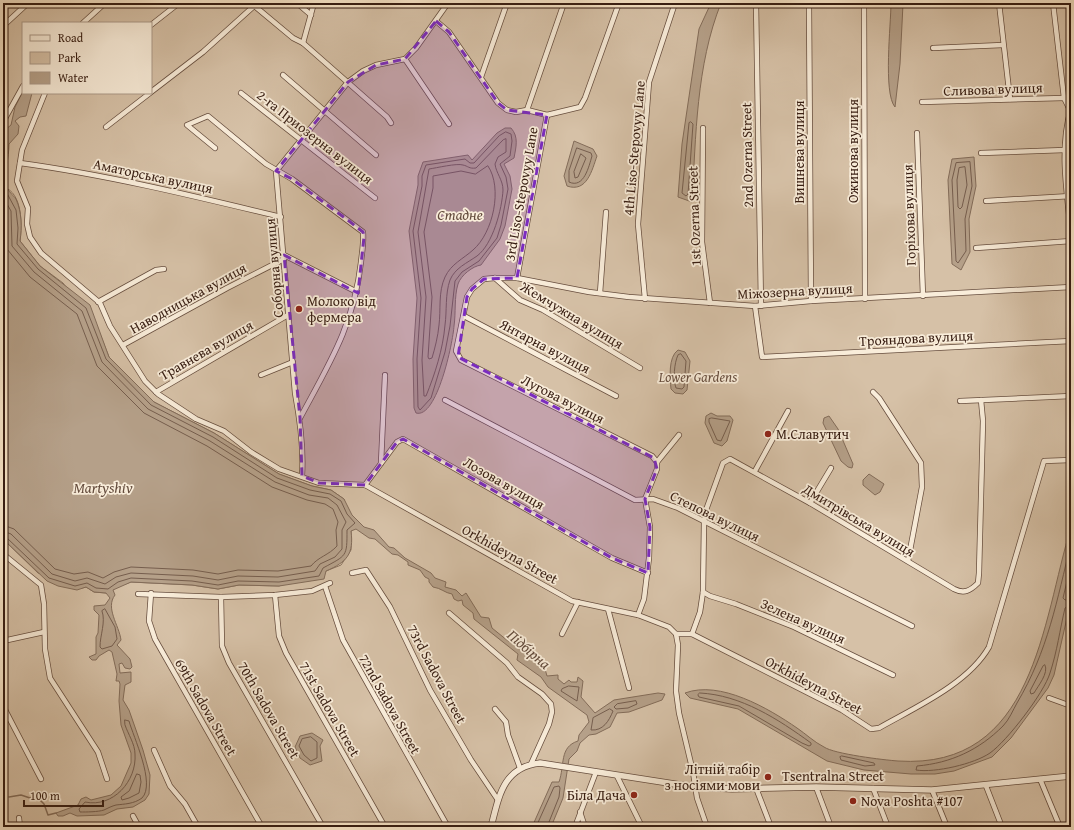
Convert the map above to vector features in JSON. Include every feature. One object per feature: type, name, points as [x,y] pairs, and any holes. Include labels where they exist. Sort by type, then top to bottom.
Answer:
[{"type":"street","points":[[3,26],[28,3]]},
{"type":"street","points":[[84,22],[105,3]]},
{"type":"street","points":[[152,24],[179,3]]},
{"type":"street","points":[[297,3],[311,15]]},
{"type":"street","points":[[303,43],[314,3]]},
{"type":"street","points":[[276,171],[348,82],[363,71],[376,65],[405,59],[416,48],[448,3]]},
{"type":"street","points":[[480,77],[506,3]]},
{"type":"street","points":[[527,110],[564,3]]},
{"type":"street","name":"3rd Liso-Stepovyy Lane","points":[[517,278],[547,115],[580,107],[585,98],[619,3]]},
{"type":"street","name":"4th Liso-Stepovyy Lane","points":[[645,299],[638,224],[649,82],[675,3]]},
{"type":"street","name":"2nd Ozerna Street","points":[[756,3],[761,306]]},
{"type":"street","name":"Вишнева вулиця","points":[[808,3],[811,301]]},
{"type":"street","name":"Ожинова вулиця","points":[[864,3],[865,299]]},
{"type":"street","points":[[999,3],[1010,99]]},
{"type":"street","points":[[1053,3],[1064,98],[1071,109],[1066,129],[1065,150],[1071,233]]},
{"type":"street","points":[[152,92],[203,52],[252,4],[293,38],[303,43],[387,117],[391,123]]},
{"type":"street","points":[[436,21],[449,32],[498,103],[507,110],[516,112],[527,110],[547,115]]},
{"type":"street","points":[[933,48],[1003,45]]},
{"type":"street","points":[[405,59],[449,124]]},
{"type":"street","points":[[284,75],[376,155]]},
{"type":"street","points":[[3,122],[22,88]]},
{"type":"street","name":"2-га Приозерна вулиця","points":[[240,93],[375,198]]},
{"type":"street","name":"Orkhideyna Street","points":[[45,94],[22,150],[17,182],[28,208],[27,224],[30,237],[41,253],[98,302],[110,326],[124,345],[145,381],[156,392],[196,419],[224,431],[251,452],[279,469],[319,483],[365,485],[572,601],[638,615],[669,627],[676,634],[692,634],[842,710],[871,729],[879,728],[919,707],[944,690],[984,657],[989,648],[1010,581],[1044,461],[1071,460]]},
{"type":"street","points":[[106,127],[150,94]]},
{"type":"street","name":"Сливова вулиця","points":[[922,102],[1064,98]]},
{"type":"street","points":[[215,148],[187,125],[194,120],[208,116],[276,171],[292,179],[363,232],[357,292],[343,338],[300,418]]},
{"type":"street","name":"1st Ozerna Street","points":[[703,128],[702,242],[710,303]]},
{"type":"street","name":"Горіхова вулиця","points":[[917,133],[923,296]]},
{"type":"street","points":[[981,153],[1065,150]]},
{"type":"street","name":"Аматорська вулиця","points":[[20,163],[82,172],[131,182],[280,217]]},
{"type":"street","name":"Соборна вулиця","points":[[276,171],[292,362],[300,418],[303,463],[302,476]]},
{"type":"street","points":[[986,201],[1069,196]]},
{"type":"street","points":[[600,293],[606,212]]},
{"type":"street","points":[[976,248],[1071,241]]},
{"type":"street","points":[[284,257],[357,292]]},
{"type":"street","name":"Наводницька вулиця","points":[[124,345],[284,257]]},
{"type":"street","points":[[98,302],[156,270],[164,269]]},
{"type":"street","name":"Міжозерна вулиця","points":[[464,316],[467,297],[476,285],[484,279],[495,278],[517,278],[600,293],[645,299],[755,306],[811,301],[1071,287]]},
{"type":"street","name":"Жемчужна вулиця","points":[[495,278],[520,300],[543,310],[640,368]]},
{"type":"street","name":"Трояндова вулиця","points":[[755,306],[762,356],[1071,341]]},
{"type":"street","name":"Травнева вулиця","points":[[156,392],[288,315]]},
{"type":"street","name":"Лугова вулиця","points":[[464,316],[456,351],[458,357],[652,456],[657,462]]},
{"type":"street","name":"Янтарна вулиця","points":[[464,316],[616,396]]},
{"type":"street","points":[[261,375],[292,362]]},
{"type":"street","points":[[381,464],[385,375]]},
{"type":"street","points":[[873,392],[879,398],[921,463],[922,487],[908,561]]},
{"type":"street","points":[[960,401],[1071,396]]},
{"type":"street","name":"Степова вулиця","points":[[445,400],[635,500],[653,499],[678,508],[912,626]]},
{"type":"street","name":"Дмитрівська вулиця","points":[[692,634],[700,612],[703,592],[704,522],[706,510],[719,472],[727,460],[735,460],[755,471],[959,591],[970,590],[978,584],[983,421],[981,400]]},
{"type":"street","points":[[755,471],[788,411]]},
{"type":"street","points":[[638,615],[644,600],[648,573],[650,527],[645,499],[657,469],[657,462],[679,434]]},
{"type":"street","name":"Лозова вулиця","points":[[365,485],[397,442],[403,439],[612,558],[648,573]]},
{"type":"street","points":[[810,503],[831,468]]},
{"type":"street","points":[[3,554],[40,585],[44,604],[44,632],[50,678],[98,752],[107,779]]},
{"type":"street","name":"73rd Sadova Street","points":[[352,573],[366,570],[374,582],[390,607],[434,696],[471,760],[498,800]]},
{"type":"street","points":[[138,594],[151,593],[221,597],[275,595],[312,591],[330,583]]},
{"type":"street","name":"72nd Sadova Street","points":[[325,586],[343,640],[448,827]]},
{"type":"street","name":"Зелена вулиця","points":[[703,592],[710,596],[736,604],[794,627],[893,675]]},
{"type":"street","name":"69th Sadova Street","points":[[151,593],[149,622],[155,639],[262,827]]},
{"type":"street","name":"71st Sadova Street","points":[[275,595],[279,636],[286,653],[385,827]]},
{"type":"street","name":"70th Sadova Street","points":[[221,597],[222,646],[229,664],[323,827]]},
{"type":"street","points":[[562,634],[578,602]]},
{"type":"street","points":[[608,609],[628,688]]},
{"type":"street","points":[[449,613],[507,664],[518,677],[542,694],[551,704],[552,712],[549,724],[530,764]]},
{"type":"street","points":[[3,641],[44,632]]},
{"type":"street","points":[[676,634],[678,645],[677,702],[693,772],[694,787],[707,827]]},
{"type":"street","points":[[1050,698],[1071,706]]},
{"type":"street","points":[[3,706],[41,779]]},
{"type":"street","points":[[495,709],[506,722],[508,735],[520,768]]},
{"type":"street","points":[[154,750],[170,786],[185,804],[198,827]]},
{"type":"street","name":"Tsentralna Street","points":[[491,827],[498,800],[508,779],[520,768],[530,764],[550,763],[618,776],[694,787],[816,787],[932,790],[986,786],[1071,776]]},
{"type":"street","points":[[575,827],[596,772]]},
{"type":"street","points":[[618,776],[642,827]]},
{"type":"street","points":[[1040,780],[1060,827]]},
{"type":"street","points":[[986,786],[1002,827]]},
{"type":"street","points":[[816,787],[831,827]]},
{"type":"street","points":[[756,788],[771,827]]},
{"type":"street","points":[[873,788],[888,827]]},
{"type":"street","points":[[932,790],[947,827]]},
{"type":"street","points":[[580,812],[585,827]]},
{"type":"street","points":[[133,816],[139,827]]},
{"type":"street","points":[[19,818],[20,827]]},
{"type":"highlighted area","points":[[436,21],[449,32],[498,103],[507,110],[547,115],[517,278],[484,279],[472,289],[467,297],[458,357],[654,458],[657,469],[645,499],[650,527],[648,573],[612,558],[403,439],[397,442],[365,485],[319,483],[305,478],[302,476],[300,418],[284,255],[358,293],[364,237],[363,232],[349,221],[292,179],[276,171],[348,82],[376,65],[405,59]]},
{"type":"green space","name":"Lower Gardens","points":[[3,3],[1071,3],[1071,827],[3,827],[3,539],[38,573],[82,588],[86,587],[94,592],[106,593],[131,582],[192,585],[218,589],[239,585],[279,586],[341,565],[351,550],[351,531],[344,499],[331,490],[312,486],[279,474],[214,433],[154,402],[109,357],[100,334],[63,283],[40,266],[20,241],[20,210],[18,202],[10,190],[3,187]]},
{"type":"water","points":[[711,3],[721,3],[706,51],[702,76],[696,127],[692,202],[678,197],[682,144],[699,29]]},
{"type":"water","points":[[891,3],[903,4],[900,64],[895,107],[891,99],[888,73]]},
{"type":"water","name":"Martyshiv","points":[[22,93],[32,94],[26,116],[20,117],[15,121],[19,126],[18,134],[9,144],[6,176],[9,192],[16,199],[19,210],[21,225],[20,241],[40,266],[90,305],[109,357],[154,402],[214,433],[279,474],[312,486],[331,490],[344,499],[352,515],[364,527],[374,530],[389,547],[394,548],[405,558],[431,573],[435,578],[446,582],[445,587],[456,590],[462,596],[466,593],[481,617],[489,618],[492,628],[508,641],[520,645],[545,669],[547,676],[558,675],[558,679],[564,684],[569,680],[571,682],[577,682],[578,677],[583,681],[581,697],[595,713],[614,700],[658,693],[665,694],[662,700],[629,712],[617,713],[610,727],[596,734],[589,735],[580,743],[577,751],[569,759],[563,798],[551,827],[532,827],[552,782],[559,782],[565,752],[572,744],[578,741],[579,735],[589,722],[587,715],[548,687],[541,677],[517,660],[518,654],[474,619],[473,613],[463,605],[462,600],[458,601],[454,599],[452,594],[433,587],[429,582],[429,579],[425,577],[420,570],[408,565],[408,562],[398,555],[392,554],[375,539],[369,538],[356,529],[351,531],[352,539],[348,556],[339,564],[326,571],[324,579],[279,586],[239,585],[218,589],[192,585],[131,582],[113,590],[115,595],[111,605],[121,640],[117,645],[130,659],[132,667],[130,669],[125,668],[122,663],[119,664],[120,673],[131,672],[131,682],[125,685],[123,700],[129,710],[150,775],[149,794],[145,800],[133,807],[117,809],[104,815],[77,816],[70,813],[63,816],[58,816],[56,813],[78,805],[81,799],[86,797],[91,800],[111,795],[121,786],[131,763],[131,753],[121,725],[119,701],[120,684],[119,681],[116,681],[117,674],[112,652],[109,650],[99,656],[96,660],[92,660],[89,657],[96,654],[96,637],[98,633],[99,615],[94,610],[94,606],[105,605],[110,598],[106,593],[94,592],[86,587],[77,590],[58,586],[47,581],[3,539],[3,141],[6,139],[5,130],[11,125],[15,107]]},
{"type":"water","name":"Стадне","points":[[505,128],[511,128],[514,131],[516,150],[514,158],[504,164],[510,176],[512,189],[505,226],[500,239],[481,265],[474,267],[462,277],[458,284],[451,347],[442,378],[431,404],[424,412],[416,413],[414,408],[413,359],[417,298],[409,231],[418,185],[418,176],[423,162],[468,155],[472,160],[497,133]]},
{"type":"water","points":[[574,141],[593,149],[597,156],[588,179],[579,186],[574,187],[567,186],[564,176]]},
{"type":"water","points":[[974,157],[976,186],[969,219],[970,252],[961,270],[952,264],[948,180],[952,159]]},
{"type":"water","points":[[678,350],[685,352],[690,361],[687,390],[683,394],[675,393],[671,389],[671,363],[675,353]]},
{"type":"water","points":[[711,413],[717,416],[730,416],[733,420],[727,441],[722,446],[714,443],[705,423],[706,416]]},
{"type":"water","points":[[829,416],[838,429],[853,464],[852,468],[848,467],[841,461],[823,423],[824,418]]},
{"type":"water","points":[[869,474],[884,484],[880,492],[875,495],[863,485],[863,480]]},
{"type":"water","points":[[1071,527],[1071,600],[1054,675],[1048,688],[1011,738],[992,757],[954,771],[935,774],[911,774],[864,770],[827,761],[738,709],[690,698],[685,693],[699,690],[713,690],[743,698],[772,712],[829,750],[860,756],[898,761],[944,757],[979,742],[1005,716],[1025,683],[1040,645]]},
{"type":"water","points":[[312,733],[323,740],[320,746],[322,761],[310,765],[300,758],[295,747],[300,736]]},
{"type":"waterway","points":[[9,797],[21,795],[33,799],[39,799],[44,804],[48,815],[56,813]]},
{"type":"place","name":"Молоко від фермера","points":[[299,309]]},
{"type":"place","name":"М.Славутич","points":[[768,434]]},
{"type":"place","name":"Літній табір з носіями мови","points":[[768,777]]},
{"type":"place","name":"Біла Дача","points":[[634,795]]},
{"type":"place","name":"Nova Poshta #107","points":[[853,801]]},
{"type":"water label","name":"Підбірна","points":[[529,649]]}]
